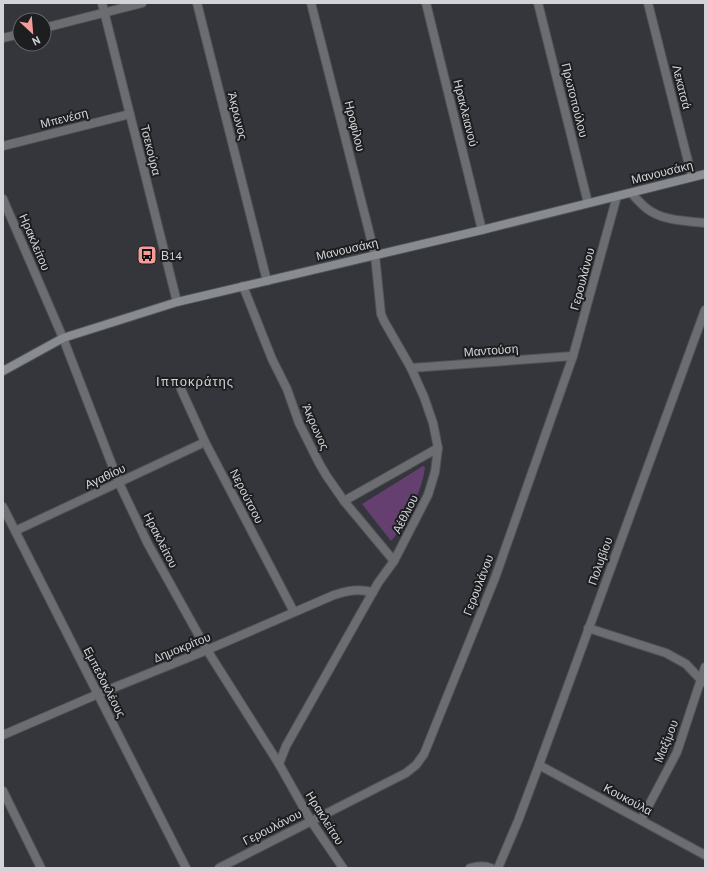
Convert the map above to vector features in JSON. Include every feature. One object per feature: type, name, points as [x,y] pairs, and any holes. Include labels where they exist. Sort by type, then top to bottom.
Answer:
[{"type":"street","name":"Τσεκούρα","points":[[102,3],[177,302]]},
{"type":"street","points":[[52,26],[142,3]]},
{"type":"street","name":"Άκρωνος","points":[[197,3],[267,281]]},
{"type":"street","name":"Ηροφίλου","points":[[311,3],[375,255]]},
{"type":"street","name":"Ηρακλειανού","points":[[426,3],[482,230]]},
{"type":"street","name":"Πρωτοπούλου","points":[[538,3],[588,203]]},
{"type":"street","name":"Λεκατσά","points":[[648,3],[692,177]]},
{"type":"street","name":"Μπενέση","points":[[3,146],[130,114]]},
{"type":"street","name":"Μανουσάκη","points":[[3,371],[63,338],[177,302],[482,230],[705,174]]},
{"type":"street","points":[[631,193],[650,212],[671,219],[705,223]]},
{"type":"street","name":"Γερουλάνου","points":[[219,868],[406,772],[416,766],[424,754],[494,578],[573,356],[617,196]]},
{"type":"street","name":"Ηρακλείτου","points":[[3,199],[63,338],[119,483],[148,544],[207,650],[279,764],[311,821],[343,868]]},
{"type":"street","name":"Αέθλιου","points":[[279,764],[286,746],[378,583],[394,561],[431,487],[435,472],[438,448],[433,423],[411,368],[381,314],[375,255]]},
{"type":"street","name":"Άκρωνος","points":[[243,286],[269,353],[287,389],[299,423],[323,469],[344,501],[394,561]]},
{"type":"street","name":"Πολυβίου","points":[[498,868],[539,765],[705,310]]},
{"type":"street","name":"Μαντούση","points":[[411,368],[573,356]]},
{"type":"street","name":"Νερούτσου","points":[[181,389],[205,442],[294,612]]},
{"type":"street","name":"Αγαθίου","points":[[15,531],[205,442]]},
{"type":"street","points":[[344,501],[438,448]]},
{"type":"street","name":"Εμπεδοκλέους","points":[[3,508],[186,868]]},
{"type":"street","name":"Δημοκρίτου","points":[[3,735],[343,592],[358,590],[373,592]]},
{"type":"street","points":[[588,628],[666,653],[686,664],[703,682]]},
{"type":"street","name":"Μαξίμου","points":[[641,820],[677,752],[703,682],[705,667]]},
{"type":"street","name":"Κουκούλα","points":[[539,765],[705,855]]},
{"type":"street","points":[[3,791],[41,868]]},
{"type":"street","points":[[470,868],[476,866],[487,866],[491,868]]},
{"type":"shaded area","points":[[423,466],[425,467],[424,476],[417,496],[402,526],[391,541],[362,504]]},
{"type":"place","name":"Β14","points":[[147,255]]},
{"type":"district","name":"Ιπποκράτης","points":[[195,381]]}]
